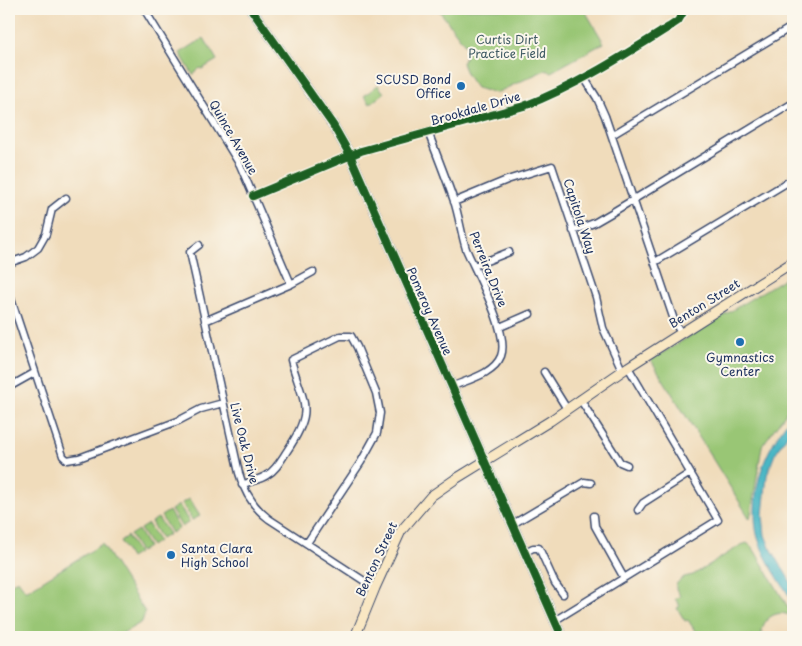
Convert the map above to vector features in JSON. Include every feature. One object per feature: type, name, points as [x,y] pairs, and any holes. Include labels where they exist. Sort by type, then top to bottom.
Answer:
[{"type":"street","name":"Quince Avenue","points":[[144,9],[240,165],[291,284]]},
{"type":"street","name":"Pomeroy Avenue","points":[[250,9],[333,126],[350,155],[562,637]]},
{"type":"street","name":"Brookdale Drive","points":[[254,196],[350,155],[383,144],[524,106],[564,90],[678,21],[685,9]]},
{"type":"street","points":[[612,135],[793,26]]},
{"type":"street","points":[[585,79],[597,98],[612,135],[680,333]]},
{"type":"street","points":[[573,230],[594,223],[793,103]]},
{"type":"street","name":"Perreira Drive","points":[[428,132],[454,202],[466,247],[500,327],[504,342],[501,356],[495,366],[482,374],[451,387]]},
{"type":"street","name":"Capitola Way","points":[[454,202],[507,180],[552,166],[596,297],[602,328],[625,368]]},
{"type":"street","points":[[655,262],[793,179]]},
{"type":"street","points":[[9,263],[26,257],[38,248],[46,234],[52,209],[66,198]]},
{"type":"street","name":"Live Oak Drive","points":[[199,246],[190,252],[242,485],[261,513],[374,588]]},
{"type":"street","points":[[474,266],[509,252]]},
{"type":"street","name":"Benton Street","points":[[355,637],[374,588],[401,531],[426,500],[442,487],[567,409],[625,368],[793,262]]},
{"type":"street","points":[[205,321],[291,284],[313,272]]},
{"type":"street","points":[[9,293],[34,373],[63,456],[67,460],[79,458],[178,421],[201,409],[223,403]]},
{"type":"street","points":[[500,327],[530,314]]},
{"type":"street","points":[[242,485],[251,480],[266,476],[276,468],[297,436],[303,423],[305,411],[304,398],[291,360],[340,336],[350,336],[357,347],[376,393],[380,413],[377,433],[361,462],[307,543]]},
{"type":"street","points":[[554,621],[718,520],[625,368]]},
{"type":"street","points":[[544,372],[567,409]]},
{"type":"street","points":[[9,387],[34,373]]},
{"type":"street","points":[[580,399],[620,462],[627,465]]},
{"type":"street","points":[[638,510],[643,503],[690,473]]},
{"type":"street","points":[[513,524],[584,482],[591,483]]},
{"type":"street","points":[[594,516],[595,526],[624,578]]},
{"type":"street","points":[[524,552],[533,548],[539,548],[555,583],[563,594]]},
{"type":"green space","name":"Curtis Dirt Practice Field","points":[[438,9],[584,9],[604,43],[551,72],[545,70],[496,93],[476,88],[462,63],[469,50]]},
{"type":"green space","points":[[204,38],[217,60],[202,69],[200,68],[193,75],[180,53]]},
{"type":"green space","points":[[378,85],[384,93],[370,104],[364,96]]},
{"type":"green space","points":[[793,273],[793,403],[762,446],[750,519],[651,360]]},
{"type":"green space","points":[[189,499],[200,516],[192,520],[182,503]]},
{"type":"green space","points":[[179,505],[189,522],[182,527],[171,510]]},
{"type":"green space","points":[[169,511],[179,528],[171,533],[161,516]]},
{"type":"green space","points":[[158,518],[169,534],[161,539],[151,522]]},
{"type":"green space","points":[[148,524],[158,541],[151,546],[140,529]]},
{"type":"green space","points":[[138,530],[148,547],[140,552],[130,535]]},
{"type":"green space","points":[[127,536],[138,553],[130,558],[120,541]]},
{"type":"green space","points":[[747,543],[753,548],[792,614],[778,614],[769,618],[763,626],[762,637],[699,637],[688,620],[685,621],[677,608],[680,606],[675,599],[680,596],[676,589],[676,584],[684,577],[693,575]]},
{"type":"green space","points":[[102,544],[145,612],[142,622],[116,637],[9,637],[9,584],[18,580],[26,591]]},
{"type":"water","points":[[793,414],[793,426],[775,454],[767,475],[763,515],[765,535],[769,545],[793,586],[793,602],[761,547],[756,530],[755,508],[758,482],[766,458],[778,435]]},
{"type":"cycle path","points":[[251,9],[333,125],[350,155],[562,637]]},
{"type":"cycle path","points":[[253,196],[361,151],[524,106],[543,98],[598,70],[669,27],[678,21],[685,9]]},
{"type":"place","name":"SCUSD Bond Office","points":[[461,86]]},
{"type":"place","name":"Gymnastics Center","points":[[740,342]]},
{"type":"place","name":"Santa Clara High School","points":[[171,555]]}]
